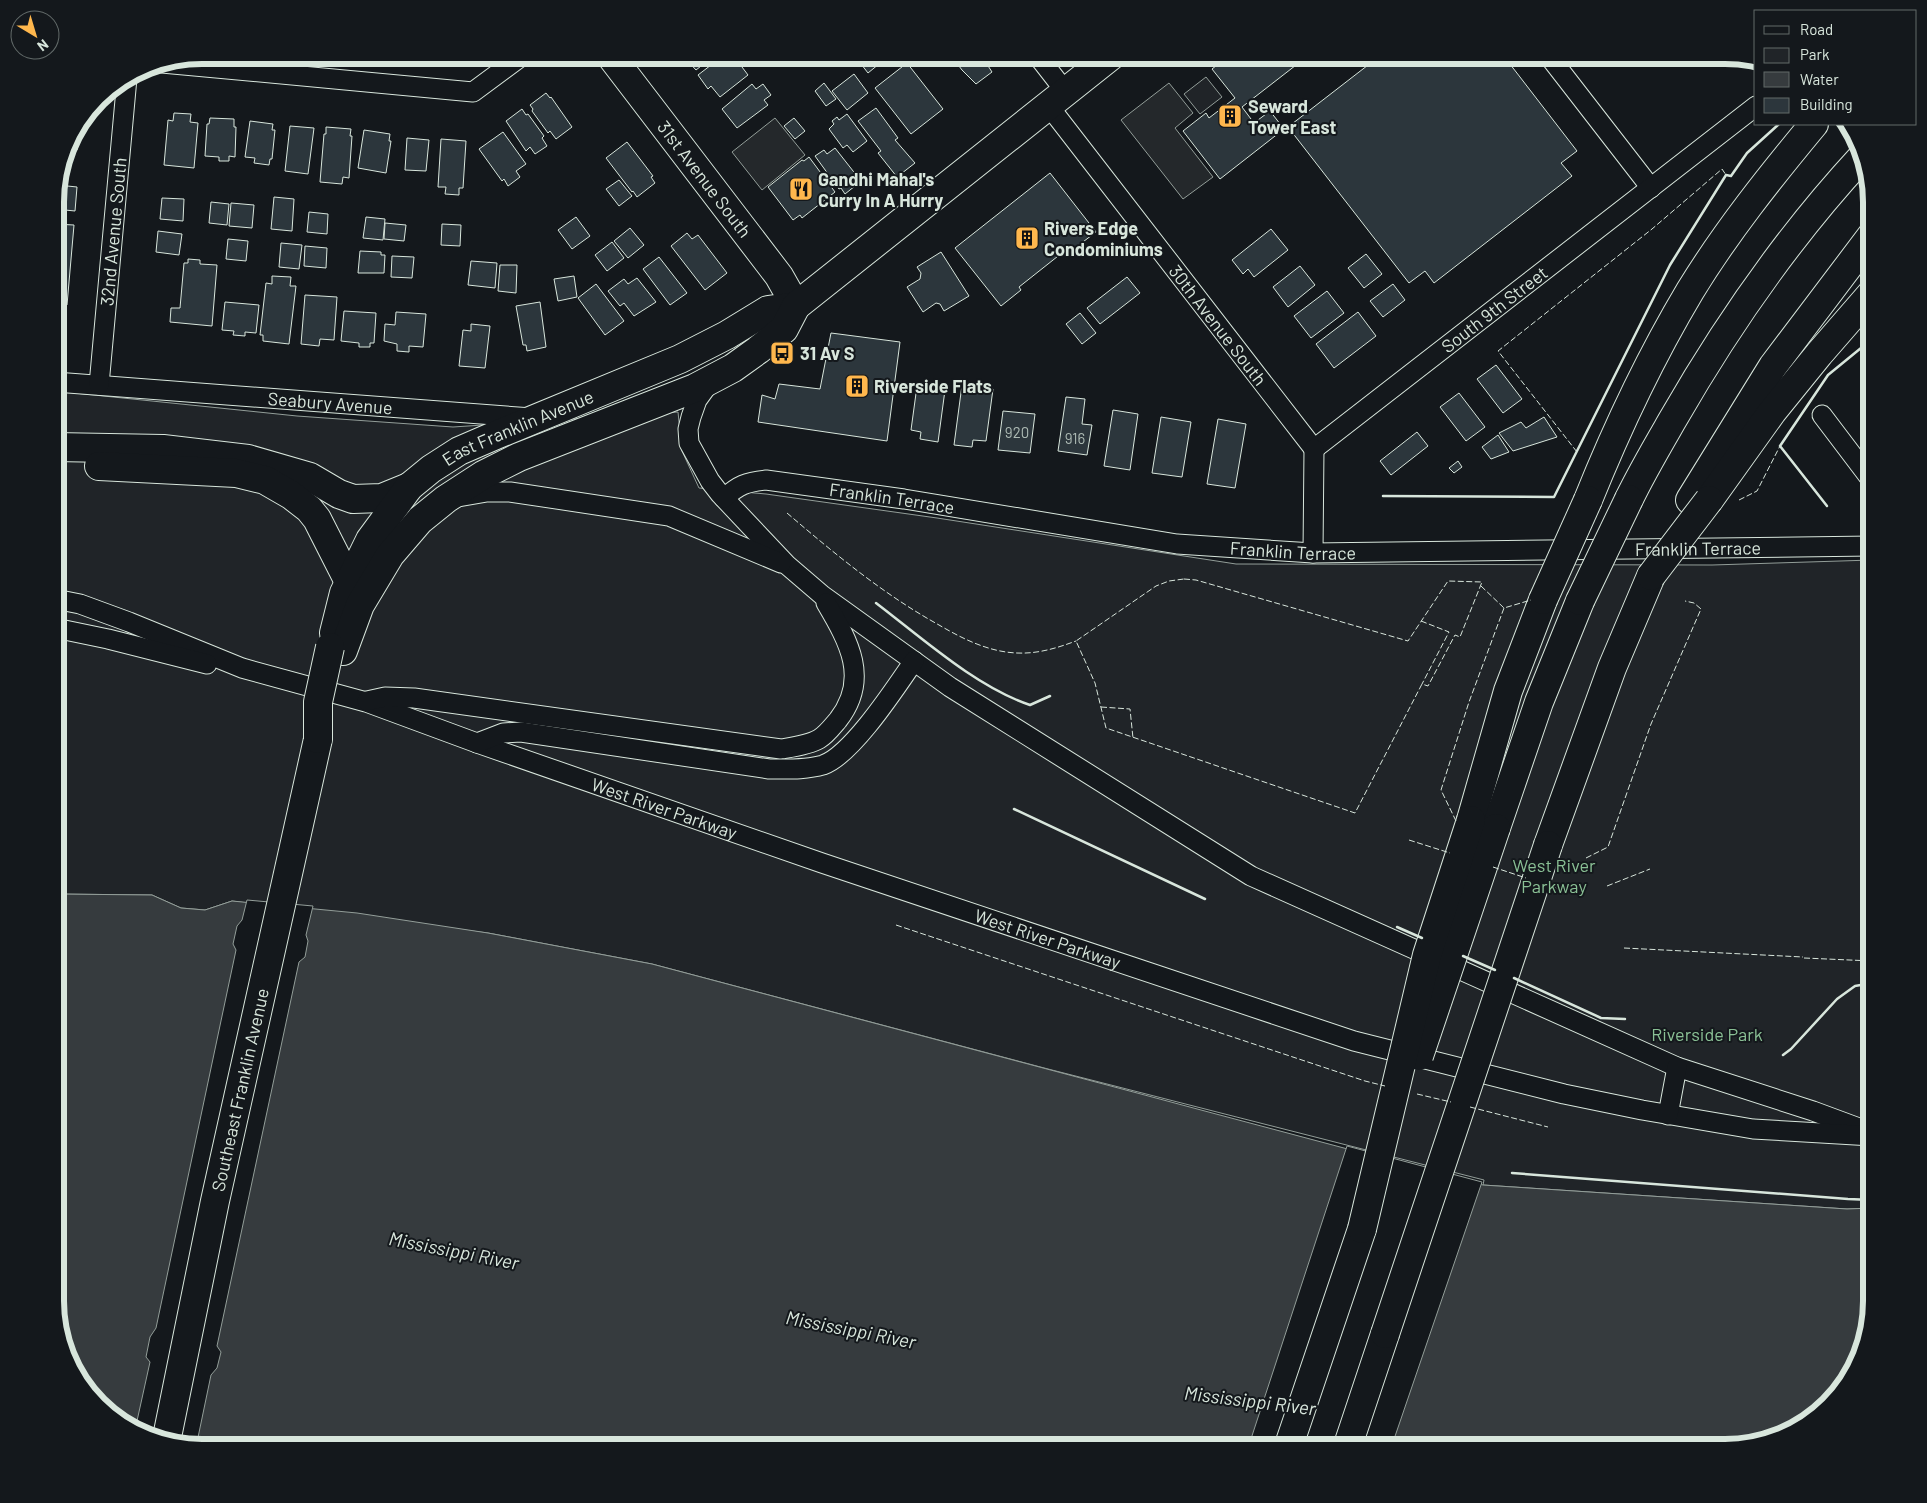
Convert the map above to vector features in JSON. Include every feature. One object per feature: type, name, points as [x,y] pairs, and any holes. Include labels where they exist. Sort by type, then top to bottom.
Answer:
[{"type":"main road","name":"31st Avenue South","points":[[617,64],[779,276],[796,306]]},
{"type":"main road","name":"East Franklin Avenue","points":[[336,649],[390,555],[420,520],[446,499],[483,475],[519,457],[695,388],[752,354],[784,329],[796,306],[1100,64]]},
{"type":"main road","points":[[1291,1439],[1362,1229],[1483,824],[1508,692],[1543,600],[1588,500],[1608,450],[1645,371],[1690,290],[1764,186],[1813,125]]},
{"type":"main road","points":[[1483,824],[1539,702],[1580,601],[1629,499],[1705,364],[1730,324],[1778,256],[1819,205],[1858,162]]},
{"type":"main road","points":[[1350,1439],[1548,845],[1590,726],[1639,601],[1651,576],[1700,500],[1773,366],[1863,247]]},
{"type":"main road","points":[[1700,500],[1819,354],[1863,303]]},
{"type":"main road","name":"East Franklin Avenue","points":[[336,649],[344,593],[372,537],[409,487],[431,469],[459,452],[680,359],[727,335],[768,310],[796,306]]},
{"type":"main road","points":[[64,448],[163,449],[248,459],[310,476],[339,494],[353,499],[382,498],[409,487]]},
{"type":"main road","points":[[64,466],[236,473],[265,480],[291,494],[309,509],[317,519],[349,582]]},
{"type":"main road","name":"Southeast Franklin Avenue","points":[[167,1435],[215,1201],[318,739],[318,702],[336,649]]},
{"type":"main road","points":[[1358,1439],[1385,1334]]},
{"type":"main road","points":[[1280,1439],[1316,1365]]},
{"type":"street","points":[[183,65],[473,92],[511,64]]},
{"type":"street","name":"30th Avenue South","points":[[1041,64],[1056,98],[1314,449]]},
{"type":"street","points":[[1555,64],[1651,188]]},
{"type":"street","name":"32nd Avenue South","points":[[99,385],[126,86]]},
{"type":"street","name":"South 9th Street","points":[[1314,449],[1754,108]]},
{"type":"street","name":"West River Parkway","points":[[712,379],[697,400],[688,429],[689,443],[710,481],[787,565],[822,595],[950,687],[1251,876],[1677,1067],[1813,1111],[1863,1130]]},
{"type":"street","points":[[64,383],[99,385]]},
{"type":"street","name":"Seabury Avenue","points":[[99,385],[538,418]]},
{"type":"street","points":[[1822,415],[1863,469]]},
{"type":"street","points":[[1313,552],[1314,449]]},
{"type":"street","name":"Franklin Terrace","points":[[724,498],[742,484],[766,480],[1177,544],[1313,552],[1863,546]]},
{"type":"street","name":"West River Parkway","points":[[446,499],[487,492],[510,492],[669,516],[787,565]]},
{"type":"street","points":[[366,702],[385,697],[414,698],[781,750],[818,740],[830,730],[844,712],[853,694],[855,680],[850,648],[822,595]]},
{"type":"street","name":"West River Parkway","points":[[64,601],[80,604],[128,622],[242,668],[366,702],[476,743],[822,862],[1354,1041],[1564,1094],[1668,1115],[1753,1129],[1863,1134]]},
{"type":"street","name":"West River Parkway","points":[[64,630],[210,665],[242,668]]},
{"type":"street","points":[[476,743],[503,733],[521,732],[769,769],[799,769],[824,764],[847,748],[859,736],[914,661]]},
{"type":"street","points":[[1668,1115],[1677,1067]]},
{"type":"green space","points":[[1206,77],[1222,97],[1200,114],[1184,94]]},
{"type":"green space","name":"West River Parkway","points":[[64,392],[297,416],[453,427],[678,412],[682,451],[699,488],[766,494],[937,518],[1236,564],[1712,565],[1863,560],[1863,1208],[1847,1209],[1483,1185],[1484,1180],[1048,1069],[652,964],[488,933],[232,901],[205,910],[181,908],[152,895],[64,894]]},
{"type":"shaded area","points":[[1169,83],[1193,113],[1175,128],[1213,177],[1183,199],[1121,120]]},
{"type":"shaded area","points":[[775,118],[805,155],[762,190],[732,152]]},
{"type":"water","name":"Mississippi River","points":[[64,894],[152,895],[181,908],[205,910],[232,901],[357,913],[488,933],[652,964],[1483,1185],[1847,1209],[1863,1208],[1862,1320],[1859,1337],[1849,1363],[1835,1385],[1809,1411],[1787,1425],[1753,1437],[1735,1439],[201,1439],[166,1435],[133,1421],[118,1411],[98,1392],[78,1363],[66,1329],[64,1311]]},
{"type":"pier","points":[[247,900],[313,906],[306,935],[308,941],[305,957],[299,962],[217,1346],[221,1352],[217,1368],[211,1375],[198,1439],[183,1438],[166,1435],[137,1423],[150,1362],[146,1357],[150,1337],[156,1328],[236,950],[233,944],[237,926],[242,920]]},
{"type":"pier","points":[[1347,1146],[1482,1182],[1394,1439],[1251,1439]]},
{"type":"building","points":[[691,64],[704,64],[696,70]]},
{"type":"building","points":[[712,64],[740,64],[748,75],[720,97],[711,86],[708,89],[698,75]]},
{"type":"building","points":[[861,64],[879,64],[868,73]]},
{"type":"building","points":[[908,64],[943,109],[911,134],[875,88]]},
{"type":"building","points":[[957,64],[987,64],[992,72],[976,84]]},
{"type":"building","name":"Seward Tower East","points":[[1218,64],[1297,64],[1242,107],[1254,123],[1270,111],[1284,129],[1220,179],[1183,131],[1206,113],[1209,118],[1235,98],[1212,69]]},
{"type":"building","points":[[1369,64],[1510,64],[1577,151],[1561,163],[1572,176],[1434,283],[1425,271],[1409,283],[1288,127]]},
{"type":"building","points":[[854,74],[868,93],[847,110],[832,91]]},
{"type":"building","points":[[824,83],[836,99],[826,106],[815,91]]},
{"type":"building","points":[[752,84],[756,89],[763,84],[771,95],[764,100],[768,105],[737,128],[722,109]]},
{"type":"building","points":[[546,93],[551,97],[572,127],[556,139],[550,131],[548,133],[532,111],[533,109],[530,105]]},
{"type":"building","points":[[876,108],[898,138],[895,140],[915,163],[897,177],[878,153],[881,151],[858,121]]},
{"type":"building","points":[[522,109],[544,136],[542,138],[547,146],[535,154],[530,147],[526,151],[506,121]]},
{"type":"building","points":[[174,113],[191,114],[190,122],[198,123],[194,168],[164,165],[168,120],[173,121]]},
{"type":"building","points":[[847,114],[867,141],[853,152],[847,145],[843,148],[829,129],[834,124],[832,121],[837,117],[839,120]]},
{"type":"building","points":[[210,118],[234,119],[234,127],[236,127],[235,157],[229,156],[229,161],[219,161],[219,157],[205,156],[207,124],[209,124]]},
{"type":"building","points":[[794,118],[805,131],[795,139],[784,126]]},
{"type":"building","points":[[250,121],[273,124],[272,130],[275,130],[272,159],[270,159],[269,165],[254,163],[255,158],[245,157]]},
{"type":"building","points":[[290,126],[314,128],[308,174],[285,171]]},
{"type":"building","points":[[326,127],[351,129],[349,178],[343,177],[342,184],[320,182]]},
{"type":"building","points":[[364,130],[390,134],[389,141],[391,141],[386,173],[358,168]]},
{"type":"building","points":[[503,132],[526,164],[516,171],[520,177],[508,186],[504,179],[502,181],[479,149]]},
{"type":"building","points":[[407,138],[429,140],[426,171],[405,170]]},
{"type":"building","points":[[441,139],[466,141],[463,188],[459,188],[459,195],[445,194],[446,187],[438,187]]},
{"type":"building","points":[[627,142],[653,176],[651,177],[655,183],[637,197],[606,158]]},
{"type":"building","points":[[835,148],[860,182],[845,194],[841,188],[839,189],[815,156],[824,150],[827,154]]},
{"type":"building","name":"Gandhi Mahal's Curry In A Hurry","points":[[809,157],[835,192],[802,218],[800,215],[793,220],[768,187],[802,160],[804,161]]},
{"type":"building","name":"Rivers Edge Condominiums","points":[[1050,173],[1096,232],[1075,248],[1072,245],[1019,287],[1021,290],[1001,306],[955,248]]},
{"type":"building","points":[[619,180],[632,196],[619,206],[606,189]]},
{"type":"building","points":[[65,186],[77,187],[75,211],[64,210]]},
{"type":"building","points":[[274,197],[294,199],[292,231],[271,229]]},
{"type":"building","points":[[162,198],[184,199],[183,221],[160,219]]},
{"type":"building","points":[[211,202],[229,204],[227,225],[209,223]]},
{"type":"building","points":[[231,203],[254,205],[252,228],[229,226]]},
{"type":"building","points":[[309,212],[328,214],[327,234],[307,232]]},
{"type":"building","points":[[366,217],[385,219],[383,240],[363,238]]},
{"type":"building","points":[[576,217],[590,236],[572,249],[558,230]]},
{"type":"building","points":[[385,223],[406,225],[404,241],[384,239]]},
{"type":"building","points":[[64,224],[74,225],[67,305],[64,305]]},
{"type":"building","points":[[442,224],[461,225],[460,246],[441,245]]},
{"type":"building","points":[[630,228],[644,245],[628,258],[614,241]]},
{"type":"building","points":[[1271,229],[1288,250],[1254,277],[1248,269],[1243,274],[1232,260]]},
{"type":"building","points":[[158,231],[182,234],[179,255],[156,252]]},
{"type":"building","points":[[687,233],[692,239],[698,235],[727,273],[705,290],[671,246]]},
{"type":"building","points":[[228,239],[248,241],[246,261],[226,259]]},
{"type":"building","points":[[612,242],[624,258],[607,271],[595,255]]},
{"type":"building","points":[[281,243],[302,245],[299,269],[279,267]]},
{"type":"building","points":[[305,246],[327,248],[326,268],[304,266]]},
{"type":"building","points":[[360,251],[381,252],[381,255],[385,255],[384,273],[358,273]]},
{"type":"building","points":[[941,252],[969,296],[944,311],[940,304],[936,303],[923,312],[907,287],[920,279],[921,273],[917,267]]},
{"type":"building","points":[[1366,254],[1382,274],[1364,288],[1348,268]]},
{"type":"building","points":[[392,256],[414,257],[412,278],[391,277]]},
{"type":"building","points":[[659,257],[687,293],[670,305],[643,269]]},
{"type":"building","points":[[188,259],[200,260],[200,264],[217,265],[212,326],[170,322],[171,308],[180,308],[184,263],[188,263]]},
{"type":"building","points":[[471,261],[497,263],[495,288],[468,285]]},
{"type":"building","points":[[500,265],[517,265],[516,293],[498,291]]},
{"type":"building","points":[[1300,266],[1315,285],[1288,307],[1273,287]]},
{"type":"building","points":[[272,276],[291,277],[290,286],[296,286],[289,344],[263,341],[263,335],[260,335],[266,283],[272,284]]},
{"type":"building","points":[[574,276],[577,297],[558,301],[554,279]]},
{"type":"building","points":[[1127,277],[1140,293],[1100,324],[1087,308]]},
{"type":"building","points":[[637,278],[656,302],[634,316],[624,303],[620,306],[608,291],[624,279],[628,284]]},
{"type":"building","points":[[596,284],[624,321],[605,335],[578,298]]},
{"type":"building","points":[[1393,284],[1405,300],[1383,317],[1370,301]]},
{"type":"building","points":[[1327,291],[1344,313],[1311,338],[1294,316]]},
{"type":"building","points":[[305,295],[337,297],[334,340],[320,339],[319,346],[301,344]]},
{"type":"building","points":[[225,302],[259,305],[256,333],[245,332],[245,336],[233,335],[234,331],[222,330]]},
{"type":"building","points":[[540,302],[546,347],[527,351],[526,345],[523,345],[516,306]]},
{"type":"building","points":[[344,311],[376,313],[374,343],[370,343],[370,347],[359,347],[359,343],[341,341]]},
{"type":"building","points":[[396,312],[426,314],[423,347],[409,346],[409,352],[397,351],[397,344],[384,341],[385,324],[395,325]]},
{"type":"building","points":[[1358,312],[1376,336],[1334,368],[1316,344]]},
{"type":"building","points":[[1080,313],[1096,333],[1082,344],[1066,324]]},
{"type":"building","points":[[471,324],[490,326],[485,368],[459,366],[463,330],[471,331]]},
{"type":"building","name":"Riverside Flats","points":[[831,333],[900,342],[887,441],[758,422],[762,395],[775,399],[779,384],[820,389]]},
{"type":"building","points":[[1496,365],[1522,399],[1503,413],[1477,379]]},
{"type":"building","points":[[962,385],[993,389],[986,441],[973,440],[972,447],[954,445]]},
{"type":"building","points":[[917,386],[945,390],[938,442],[920,439],[921,432],[911,430]]},
{"type":"building","points":[[1459,393],[1485,427],[1466,441],[1440,407]]},
{"type":"building","points":[[1066,397],[1085,399],[1082,424],[1092,425],[1087,455],[1058,451]]},
{"type":"building","points":[[1113,410],[1138,414],[1130,470],[1104,466]]},
{"type":"building","points":[[1003,411],[1035,414],[1030,453],[998,450]]},
{"type":"building","points":[[1161,417],[1191,422],[1182,477],[1152,473]]},
{"type":"building","points":[[1544,417],[1557,437],[1513,451],[1499,433],[1521,422],[1526,428]]},
{"type":"building","points":[[1218,419],[1246,424],[1235,488],[1207,484]]},
{"type":"building","points":[[1417,432],[1428,446],[1391,475],[1380,461]]},
{"type":"building","points":[[1498,435],[1509,452],[1491,459],[1482,447]]},
{"type":"building","points":[[1458,461],[1462,467],[1454,473],[1449,468]]},
{"type":"fence","points":[[1577,452],[1498,351],[1652,229],[1722,169],[1726,175]]},
{"type":"fence","points":[[1739,500],[1757,491],[1780,446]]},
{"type":"fence","points":[[787,513],[879,587],[918,613],[967,640],[996,650],[1017,653],[1047,650],[1076,641]]},
{"type":"fence","points":[[1184,579],[1196,580],[1408,641],[1448,581],[1482,582],[1460,637],[1455,635],[1428,686],[1422,684],[1355,813],[1106,728],[1095,683],[1076,641],[1156,586],[1169,581],[1184,579]]},
{"type":"fence","points":[[1481,586],[1504,608],[1531,600]]},
{"type":"fence","points":[[1586,858],[1608,847],[1651,724],[1701,609],[1694,603],[1685,601]]},
{"type":"fence","points":[[1456,821],[1441,790],[1469,702],[1504,608]]},
{"type":"fence","points":[[1421,621],[1449,632],[1422,684]]},
{"type":"fence","points":[[1101,707],[1130,709],[1133,738]]},
{"type":"fence","points":[[1409,840],[1450,853]]},
{"type":"fence","points":[[1493,867],[1526,878]]},
{"type":"fence","points":[[1607,886],[1650,869]]},
{"type":"fence","points":[[1545,884],[1577,895]]},
{"type":"fence","points":[[896,925],[1365,1081],[1385,1086]]},
{"type":"fence","points":[[1624,948],[1803,957]]},
{"type":"fence","points":[[1804,958],[1863,961]]},
{"type":"fence","points":[[1417,1094],[1451,1102]]},
{"type":"fence","points":[[1470,1107],[1548,1127]]},
{"type":"wall","points":[[1383,496],[1554,497],[1670,265],[1726,175],[1731,176],[1747,153],[1778,125]]},
{"type":"wall","points":[[1827,506],[1780,446],[1828,375],[1863,346]]},
{"type":"wall","points":[[876,603],[950,660],[1010,697],[1030,705],[1050,696]]},
{"type":"wall","points":[[1014,809],[1205,899]]},
{"type":"wall","points":[[1397,927],[1422,938]]},
{"type":"wall","points":[[1463,956],[1495,970]]},
{"type":"wall","points":[[1514,978],[1601,1018],[1625,1019]]},
{"type":"wall","points":[[1783,1055],[1791,1049],[1837,999],[1855,986],[1863,985]]},
{"type":"wall","points":[[1512,1173],[1863,1200]]},
{"type":"place","name":"Seward Tower East","points":[[1230,116]]},
{"type":"place","name":"Gandhi Mahal's Curry In A Hurry","points":[[801,189]]},
{"type":"place","name":"Rivers Edge Condominiums","points":[[1027,238]]},
{"type":"place","name":"31 Av S","points":[[782,353]]},
{"type":"place","name":"Riverside Flats","points":[[857,386]]},
{"type":"park label","name":"Riverside Park","points":[[1707,1034]]}]
